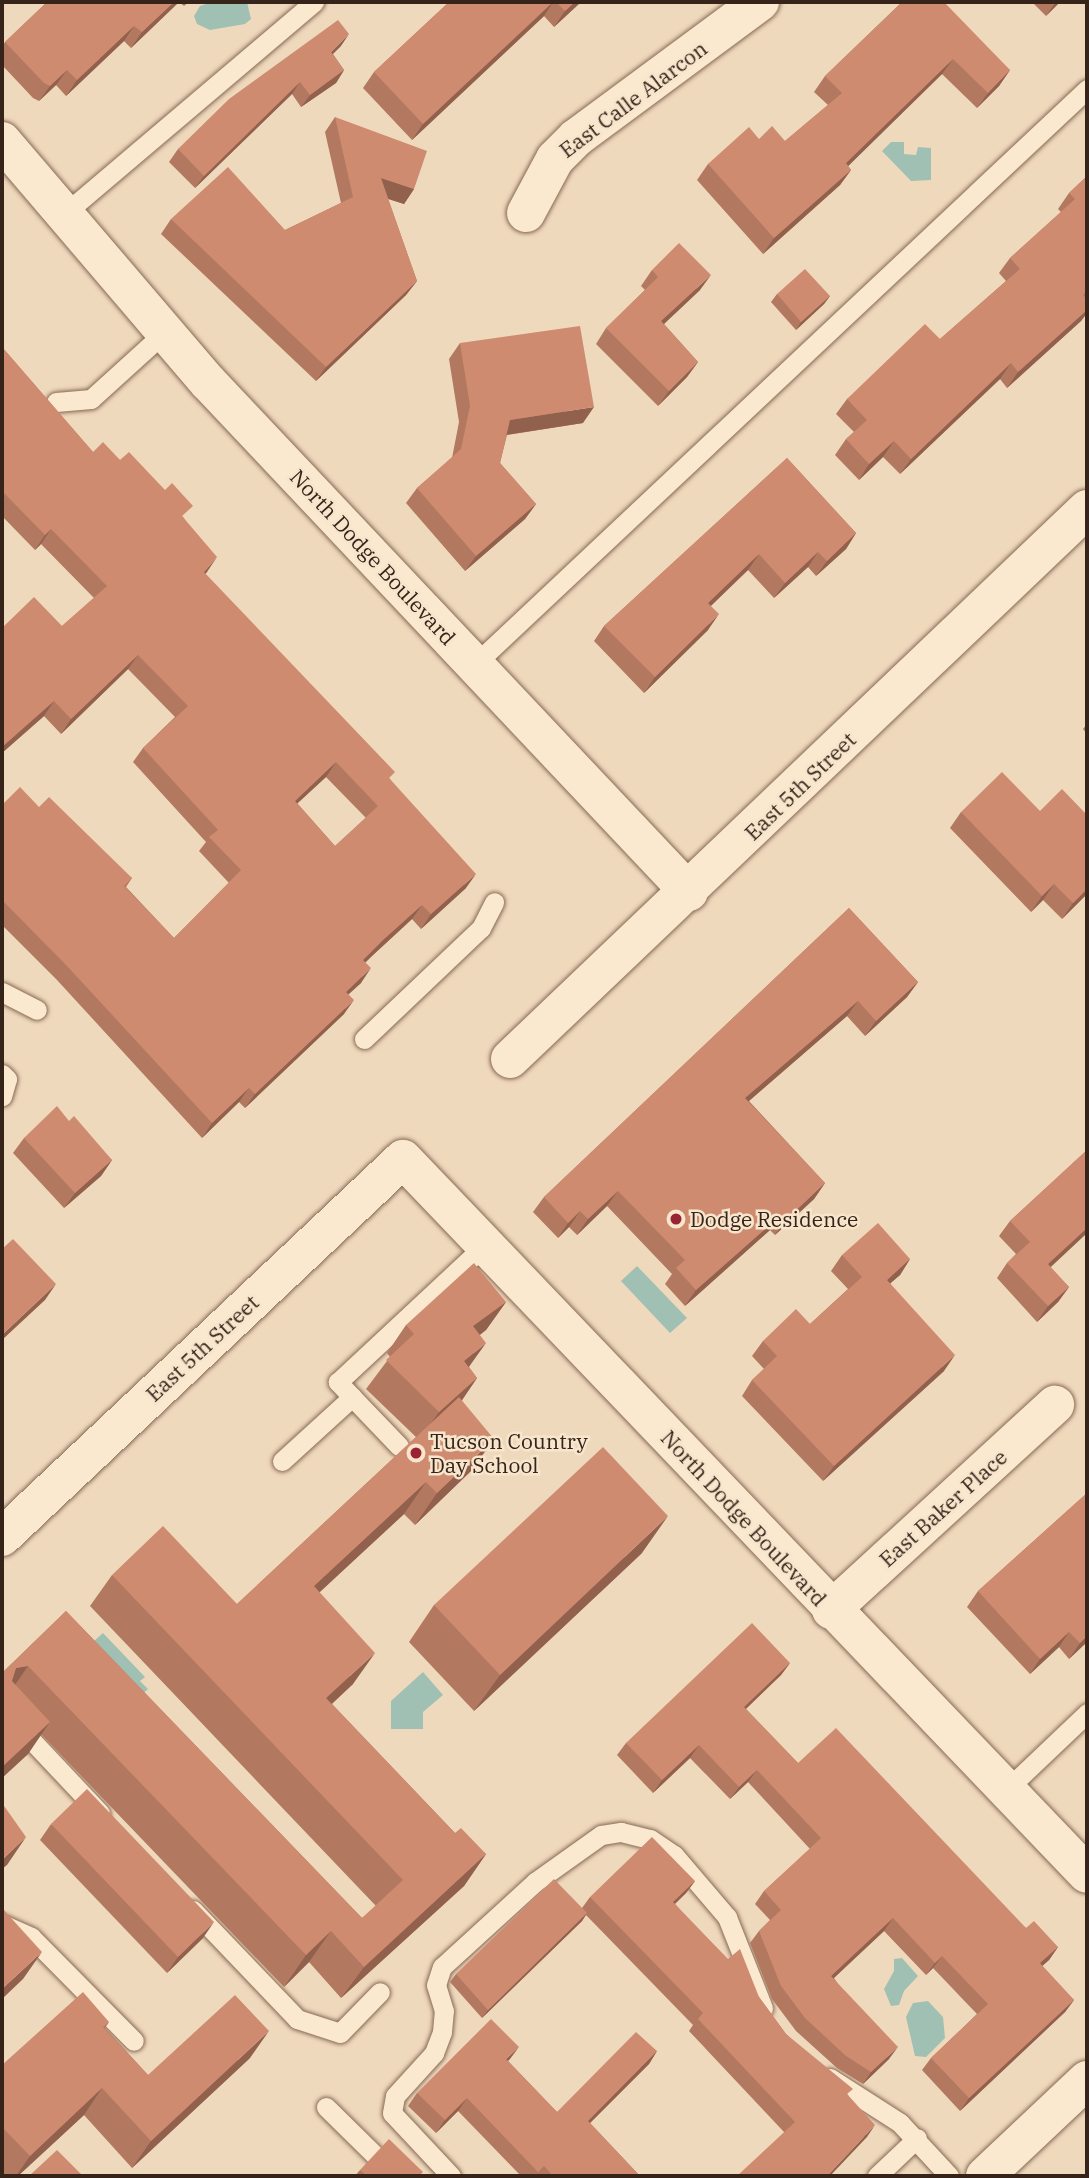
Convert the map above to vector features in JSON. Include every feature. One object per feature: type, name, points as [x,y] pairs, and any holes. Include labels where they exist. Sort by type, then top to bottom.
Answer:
[{"type":"street","name":"East Calle Alarcon","points":[[526,213],[555,159],[576,138],[760,2]]},
{"type":"street","name":"North Dodge Boulevard","points":[[2,141],[165,332],[689,892]]},
{"type":"street","name":"North Dodge Boulevard","points":[[2,180],[64,214]]},
{"type":"street","name":"East 5th Street","points":[[510,1059],[689,892],[1087,509]]},
{"type":"street","name":"North Dodge Boulevard","points":[[403,1159],[831,1610],[1087,1874]]},
{"type":"street","name":"East 5th Street","points":[[2,1537],[403,1159]]},
{"type":"street","name":"East Baker Place","points":[[831,1610],[1055,1405]]},
{"type":"street","points":[[985,2176],[1087,2080]]},
{"type":"lane","points":[[64,214],[314,2]]},
{"type":"lane","points":[[474,665],[1087,89]]},
{"type":"lane","points":[[56,402],[91,399],[165,332]]},
{"type":"lane","points":[[364,1039],[481,928],[494,902]]},
{"type":"lane","points":[[2,992],[37,1010]]},
{"type":"lane","points":[[2,1074],[7,1079],[2,1096]]},
{"type":"lane","points":[[399,1446],[338,1382],[485,1245]]},
{"type":"lane","points":[[282,1461],[352,1397]]},
{"type":"lane","points":[[2,1709],[116,1829]]},
{"type":"lane","points":[[1006,1790],[1087,1713]]},
{"type":"lane","points":[[452,2176],[392,2113],[395,2096],[434,2053],[442,2032],[444,2011],[436,1985],[442,1967],[534,1882],[601,1835],[621,1832],[650,1839],[674,1855],[714,1897],[749,1966],[761,2005],[774,2022]]},
{"type":"lane","points":[[183,1899],[297,2019],[340,2033],[380,1992]]},
{"type":"lane","points":[[2,1924],[31,1937],[134,2040]]},
{"type":"lane","points":[[813,2063],[917,2138],[949,2176]]},
{"type":"lane","points":[[326,2107],[397,2176]]},
{"type":"lane","points":[[877,2176],[917,2138]]},
{"type":"shaded area","points":[[212,2],[247,2],[251,19],[245,24],[210,30],[197,24],[194,16],[200,6]]},
{"type":"shaded area","points":[[891,142],[904,142],[904,154],[916,155],[918,147],[931,148],[931,180],[911,181],[882,151]]},
{"type":"shaded area","points":[[637,1266],[687,1318],[670,1333],[621,1281]]},
{"type":"shaded area","points":[[103,1633],[145,1677],[140,1681],[148,1689],[131,1705],[85,1649]]},
{"type":"shaded area","points":[[423,1672],[443,1695],[423,1712],[423,1729],[391,1729],[391,1701]]},
{"type":"shaded area","points":[[902,1958],[918,1976],[904,1991],[899,2005],[891,2006],[884,1989],[894,1971],[894,1959]]},
{"type":"shaded area","points":[[928,2001],[943,2017],[945,2038],[926,2057],[915,2056],[906,2017],[913,2003]]},
{"type":"building","points":[[47,2],[174,2],[142,32],[134,26],[77,80],[67,70],[50,86],[5,42]]},
{"type":"building","points":[[449,2],[553,2],[423,124],[374,72]]},
{"type":"building","points":[[556,2],[575,2],[565,11]]},
{"type":"building","points":[[902,2],[944,2],[1010,70],[988,93],[953,59],[846,163],[851,170],[774,238],[708,164],[749,127],[759,139],[772,126],[785,141],[842,93],[825,76]]},
{"type":"building","points":[[338,20],[349,34],[331,52],[344,70],[310,95],[300,82],[204,176],[178,149],[229,99]]},
{"type":"building","points":[[335,117],[427,151],[414,189],[381,178],[417,281],[326,367],[171,219],[228,167],[285,230],[353,197]]},
{"type":"building","points":[[1087,176],[1087,291],[1083,295],[1087,300],[1087,310],[1018,372],[1011,363],[911,459],[894,441],[869,464],[846,439],[867,420],[847,399],[925,324],[940,339],[1020,269],[1010,258],[1075,199],[1069,193]]},
{"type":"building","points":[[679,243],[711,275],[661,321],[698,362],[669,391],[606,328],[658,277],[652,270]]},
{"type":"building","points":[[805,269],[830,296],[801,322],[777,294]]},
{"type":"building","points":[[580,326],[594,407],[510,420],[500,463],[536,504],[476,556],[417,488],[461,449],[470,406],[460,343]]},
{"type":"building","points":[[2,347],[93,452],[103,442],[120,460],[129,452],[165,490],[172,483],[193,506],[182,516],[217,557],[204,572],[395,772],[389,778],[476,874],[431,914],[422,905],[383,940],[363,960],[371,968],[346,992],[354,1000],[255,1094],[249,1088],[212,1123],[2,900],[2,805],[20,787],[39,807],[49,797],[132,878],[124,886],[174,938],[241,870],[209,837],[218,830],[143,748],[188,706],[138,655],[71,719],[54,701],[2,747],[2,628],[34,597],[62,626],[107,586],[51,529],[45,535],[2,492]],"holes":[[[336,762],[378,806],[335,846],[295,801]]]},
{"type":"building","points":[[787,458],[856,533],[827,561],[818,552],[785,583],[759,554],[708,603],[719,614],[655,677],[604,626]]},
{"type":"building","points":[[1002,772],[1040,811],[1062,789],[1087,815],[1087,889],[1073,903],[1054,884],[1042,896],[961,812]]},
{"type":"building","points":[[849,908],[918,982],[876,1021],[858,1001],[745,1098],[825,1183],[786,1220],[781,1215],[696,1290],[676,1268],[685,1260],[618,1191],[588,1219],[580,1211],[568,1223],[544,1197]]},
{"type":"building","points":[[57,1106],[69,1121],[74,1116],[112,1160],[75,1193],[24,1138]]},
{"type":"building","points":[[1087,1150],[1087,1228],[1048,1264],[1069,1287],[1048,1306],[1007,1263],[1030,1242],[1010,1221]]},
{"type":"building","points":[[878,1223],[910,1259],[887,1280],[955,1355],[834,1466],[752,1380],[777,1356],[763,1341],[796,1309],[810,1324],[862,1277],[842,1255]]},
{"type":"building","points":[[13,1239],[56,1284],[2,1335],[2,1249]]},
{"type":"building","points":[[474,1263],[506,1302],[473,1326],[486,1343],[464,1361],[477,1378],[439,1412],[386,1360],[414,1334],[406,1325]]},
{"type":"building","points":[[459,1397],[494,1439],[437,1493],[426,1482],[314,1586],[375,1653],[326,1698],[455,1833],[461,1828],[486,1854],[364,1967],[331,1931],[306,1955],[28,1666],[16,1668],[12,1681],[50,1722],[2,1767],[2,1673],[66,1611],[362,1918],[403,1880],[112,1575],[163,1526],[237,1604]]},
{"type":"building","points":[[603,1447],[668,1516],[500,1675],[434,1605]]},
{"type":"building","points":[[1087,1493],[1087,1636],[1080,1643],[1069,1632],[1040,1659],[978,1591]]},
{"type":"building","points":[[752,1623],[790,1663],[744,1707],[798,1763],[836,1728],[1026,1928],[1034,1921],[1058,1947],[1040,1963],[1074,2000],[969,2098],[931,2058],[988,2004],[942,1956],[935,1963],[893,1918],[831,1976],[898,2047],[871,2072],[846,2056],[805,2018],[781,1986],[759,1931],[781,1910],[764,1891],[821,1838],[757,1770],[739,1787],[699,1745],[662,1780],[626,1743]]},
{"type":"building","points":[[87,1789],[214,1922],[178,1957],[51,1824]]},
{"type":"building","points":[[2,1803],[26,1837],[2,1860]]},
{"type":"building","points":[[652,1837],[695,1881],[673,1902],[728,1959],[740,1949],[759,1997],[786,2034],[853,2089],[847,2094],[875,2125],[827,2176],[737,2176],[795,2122],[698,2019],[703,2013],[590,1897]]},
{"type":"building","points":[[554,1879],[587,1913],[488,2010],[456,1974]]},
{"type":"building","points":[[2,1908],[42,1952],[2,1989]]},
{"type":"building","points":[[83,1992],[109,2022],[103,2027],[148,2075],[235,1995],[269,2031],[151,2141],[102,2088],[30,2156],[2,2127],[2,2065]]},
{"type":"building","points":[[491,2019],[519,2047],[506,2059],[557,2112],[636,2032],[657,2051],[588,2121],[640,2176],[553,2176],[544,2166],[538,2172],[467,2098],[445,2120],[417,2093]]},
{"type":"building","points":[[389,2139],[423,2172],[419,2176],[367,2176],[360,2170]]},
{"type":"building","points":[[57,2150],[83,2176],[29,2176]]},
{"type":"place","name":"Dodge Residence","points":[[676,1219]]},
{"type":"place","name":"Tucson Country Day School","points":[[416,1453]]}]
